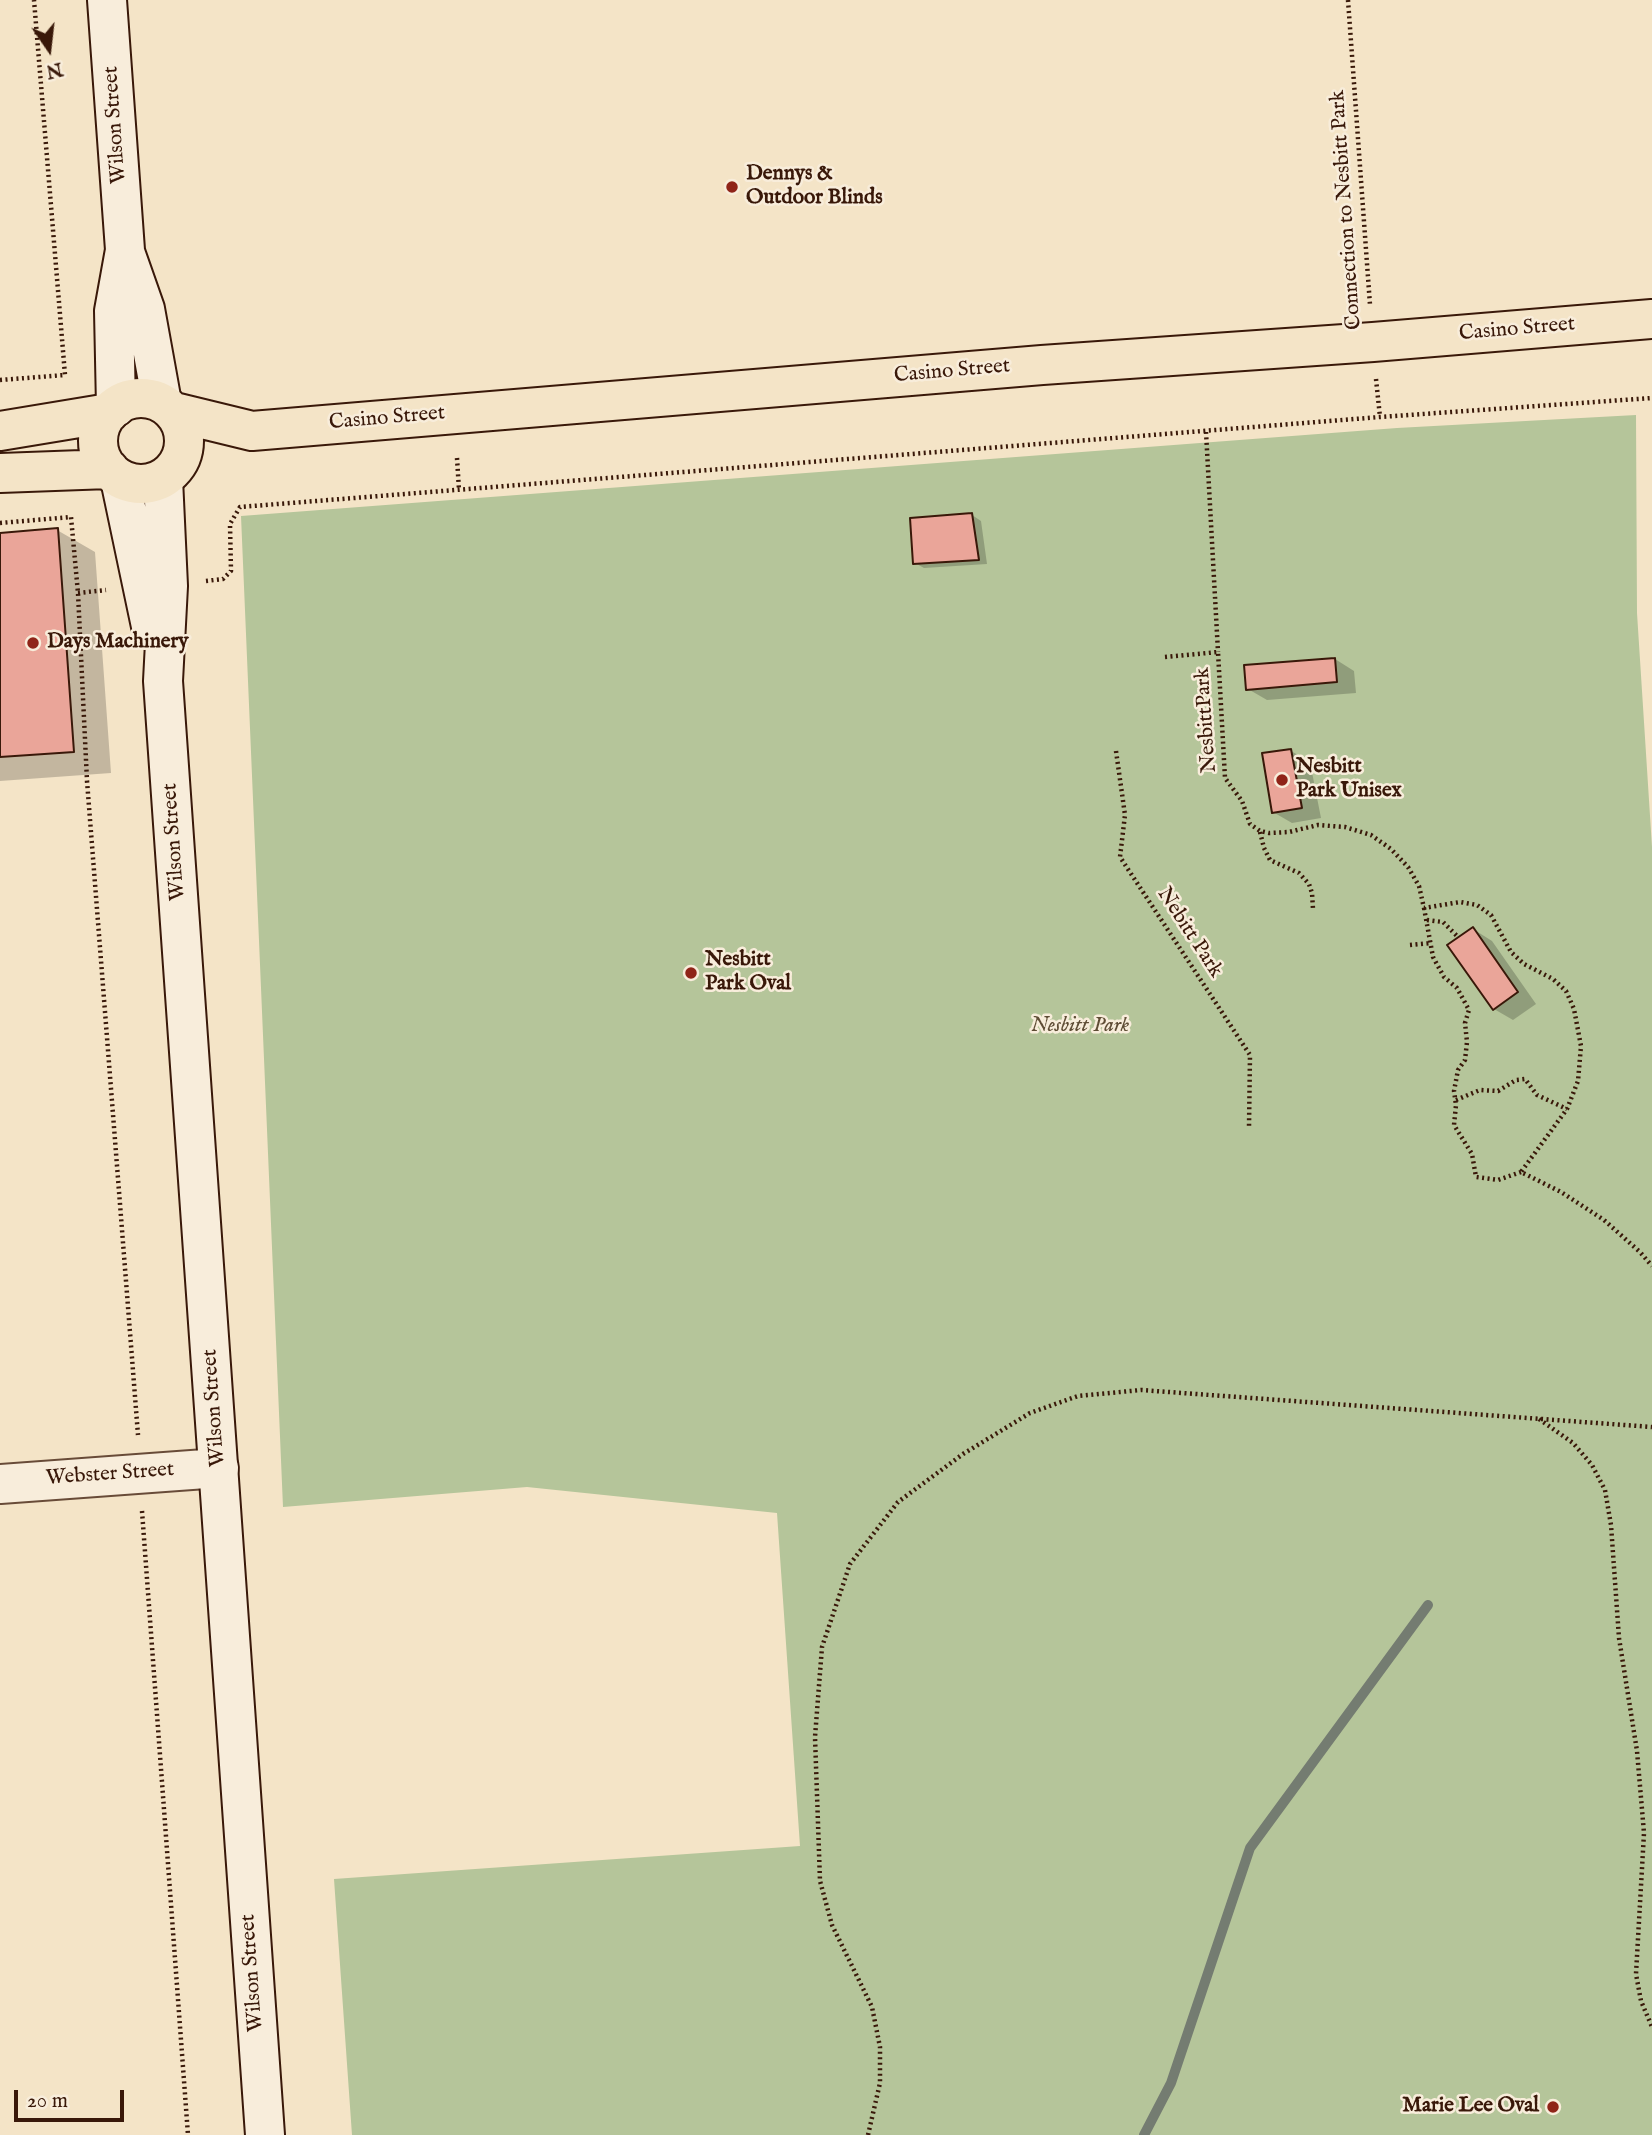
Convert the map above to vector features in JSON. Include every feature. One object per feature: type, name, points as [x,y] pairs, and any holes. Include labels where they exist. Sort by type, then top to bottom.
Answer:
[{"type":"main road","name":"Casino Street","points":[[168,408],[252,431],[1028,366],[1652,319]]},
{"type":"main road","points":[[0,431],[112,410],[138,398],[168,408],[184,434],[181,458],[169,474],[149,483],[134,483],[115,474],[102,459],[99,447],[102,423],[112,410]]},
{"type":"main road","name":"Casino Street","points":[[169,474],[252,431]]},
{"type":"main road","points":[[0,473],[115,474]]},
{"type":"street","name":"Wilson Street","points":[[107,0],[125,250],[114,312],[112,410]]},
{"type":"street","name":"Wilson Street","points":[[125,250],[145,309],[168,408]]},
{"type":"street","name":"Wilson Street","points":[[115,474],[155,586]]},
{"type":"street","name":"Wilson Street","points":[[169,474],[155,586],[265,2135]]},
{"type":"street","name":"Webster Street","points":[[0,1483],[219,1468]]},
{"type":"path","points":[[0,380],[65,375],[34,0]]},
{"type":"path","name":"Connection to Nesbitt Park","points":[[1348,0],[1380,417]]},
{"type":"path","points":[[78,593],[223,579],[231,570],[230,524],[240,507],[1652,398]]},
{"type":"path","points":[[1206,432],[1218,652]]},
{"type":"path","points":[[457,458],[460,490]]},
{"type":"path","points":[[0,523],[71,517],[78,593],[87,781],[139,1443]]},
{"type":"path","name":"NesbittPark","points":[[1165,657],[1218,652],[1225,778],[1241,801],[1250,824],[1260,831],[1270,860],[1299,873],[1309,884],[1313,909]]},
{"type":"path","name":"Nebitt Park","points":[[1116,751],[1125,815],[1120,857],[1250,1055],[1249,1127]]},
{"type":"path","points":[[1260,831],[1289,832],[1318,825],[1345,827],[1371,835],[1391,849],[1408,867],[1419,886],[1433,957],[1444,977],[1457,988],[1469,1010],[1465,1023],[1465,1060],[1458,1069],[1454,1091],[1454,1125],[1472,1154],[1476,1177],[1498,1180],[1521,1172],[1567,1109],[1578,1081],[1581,1046],[1574,1009],[1566,991],[1553,979],[1524,964],[1511,952],[1490,915],[1477,905],[1461,901],[1424,908]]},
{"type":"path","points":[[1427,920],[1443,922],[1458,937]]},
{"type":"path","points":[[1410,945],[1432,943]]},
{"type":"path","points":[[1456,1100],[1480,1090],[1498,1091],[1516,1080],[1525,1079],[1536,1095],[1567,1109]]},
{"type":"path","points":[[1521,1172],[1561,1192],[1604,1220],[1652,1266]]},
{"type":"path","points":[[868,2135],[880,2083],[880,2047],[872,2007],[832,1925],[820,1881],[815,1737],[822,1647],[850,1564],[898,1502],[962,1454],[1030,1413],[1078,1396],[1141,1390],[1652,1427]]},
{"type":"path","points":[[1538,1418],[1573,1443],[1592,1465],[1605,1490],[1611,1525],[1619,1638],[1637,1751],[1644,1833],[1636,1974],[1641,2001],[1652,2026]]},
{"type":"path","points":[[141,1507],[188,2135]]},
{"type":"green space","name":"Nesbitt Park","points":[[1636,415],[1637,613],[1652,847],[1652,2135],[352,2135],[334,1879],[800,1846],[777,1513],[527,1487],[283,1507],[241,516],[1397,428]]},
{"type":"building","points":[[972,513],[979,560],[913,564],[910,518]]},
{"type":"building","name":"Days Machinery","points":[[58,528],[74,752],[0,757],[0,533]]},
{"type":"building","points":[[1335,658],[1337,682],[1246,690],[1244,665]]},
{"type":"building","name":"Nesbitt Park Unisex","points":[[1291,749],[1302,808],[1272,813],[1262,753]]},
{"type":"building","points":[[1473,927],[1518,992],[1493,1010],[1447,945]]},
{"type":"waterway","points":[[1144,2135],[1171,2083],[1250,1848],[1428,1605]]},
{"type":"place","name":"Dennys & Outdoor Blinds","points":[[732,187]]},
{"type":"place","name":"Days Machinery","points":[[33,643]]},
{"type":"place","name":"Nesbitt Park Unisex","points":[[1282,780]]},
{"type":"place","name":"Nesbitt Park Oval","points":[[691,973]]},
{"type":"place","name":"Marie Lee Oval","points":[[1553,2107]]}]
